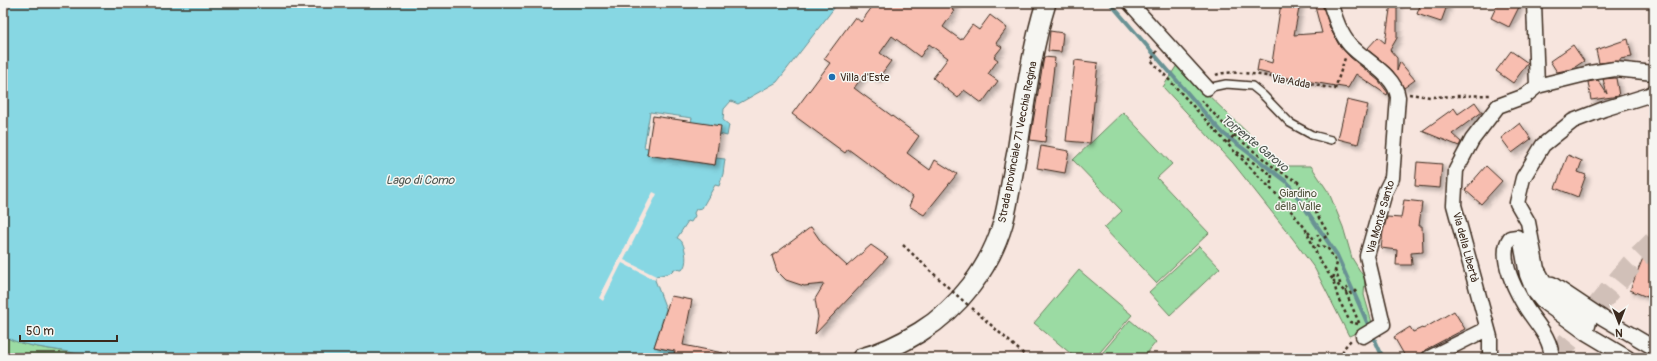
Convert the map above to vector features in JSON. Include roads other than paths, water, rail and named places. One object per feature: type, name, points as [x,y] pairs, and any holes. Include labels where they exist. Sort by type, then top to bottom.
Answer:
[{"type":"street","name":"Strada provinciale 71 Vecchia Regina","points":[[862,358],[894,346],[932,324],[950,310],[979,274],[990,254],[1002,224],[1010,190],[1038,30],[1046,3]]},
{"type":"street","points":[[1130,3],[1165,42],[1203,89]]},
{"type":"street","name":"Via Monte Santo","points":[[1330,3],[1339,28],[1349,44],[1385,76],[1397,92],[1392,178],[1385,192],[1367,256],[1383,324],[1376,329],[1361,330]]},
{"type":"street","points":[[1534,3],[1537,86],[1590,73],[1615,69],[1654,73]]},
{"type":"street","name":"Via della Libertà","points":[[1490,358],[1490,337],[1454,205],[1456,170],[1472,140],[1498,106],[1525,96],[1537,86]]},
{"type":"street","points":[[1586,333],[1589,322],[1545,291],[1545,283],[1538,268],[1528,222],[1518,203],[1523,178],[1543,145],[1574,121],[1604,109],[1650,95],[1654,92]]},
{"type":"street","points":[[1552,358],[1543,330],[1522,302],[1509,272],[1504,250],[1506,243],[1510,238],[1517,237],[1521,242],[1527,275],[1533,290],[1542,301],[1586,333],[1628,358]]},
{"type":"street","points":[[1545,283],[1552,284],[1654,348]]},
{"type":"street","points":[[1429,358],[1487,329]]},
{"type":"lane","points":[[1203,89],[1226,84],[1252,86],[1263,95],[1290,123],[1312,135],[1331,140]]},
{"type":"water","name":"Lago di Como","points":[[3,3],[838,3],[777,82],[738,104],[731,101],[724,109],[723,120],[729,125],[727,136],[691,122],[692,118],[650,112],[644,147],[648,148],[647,155],[715,165],[716,158],[725,159],[723,174],[719,186],[715,185],[702,208],[696,209],[694,213],[695,216],[691,222],[688,221],[677,238],[682,241],[685,249],[686,261],[684,267],[682,270],[674,269],[670,273],[656,276],[655,280],[666,309],[654,347],[675,351],[673,358],[92,358],[70,352],[24,344],[3,336]]},
{"type":"waterway","name":"Torrente Garovo","points":[[1110,3],[1224,134],[1287,182],[1337,255],[1383,358]]},
{"type":"tunnel","points":[[1555,358],[1631,265],[1654,242]]},
{"type":"place","name":"Villa d'Este","points":[[832,77]]},
{"type":"park label","name":"Giardino della Valle","points":[[1298,199]]}]
